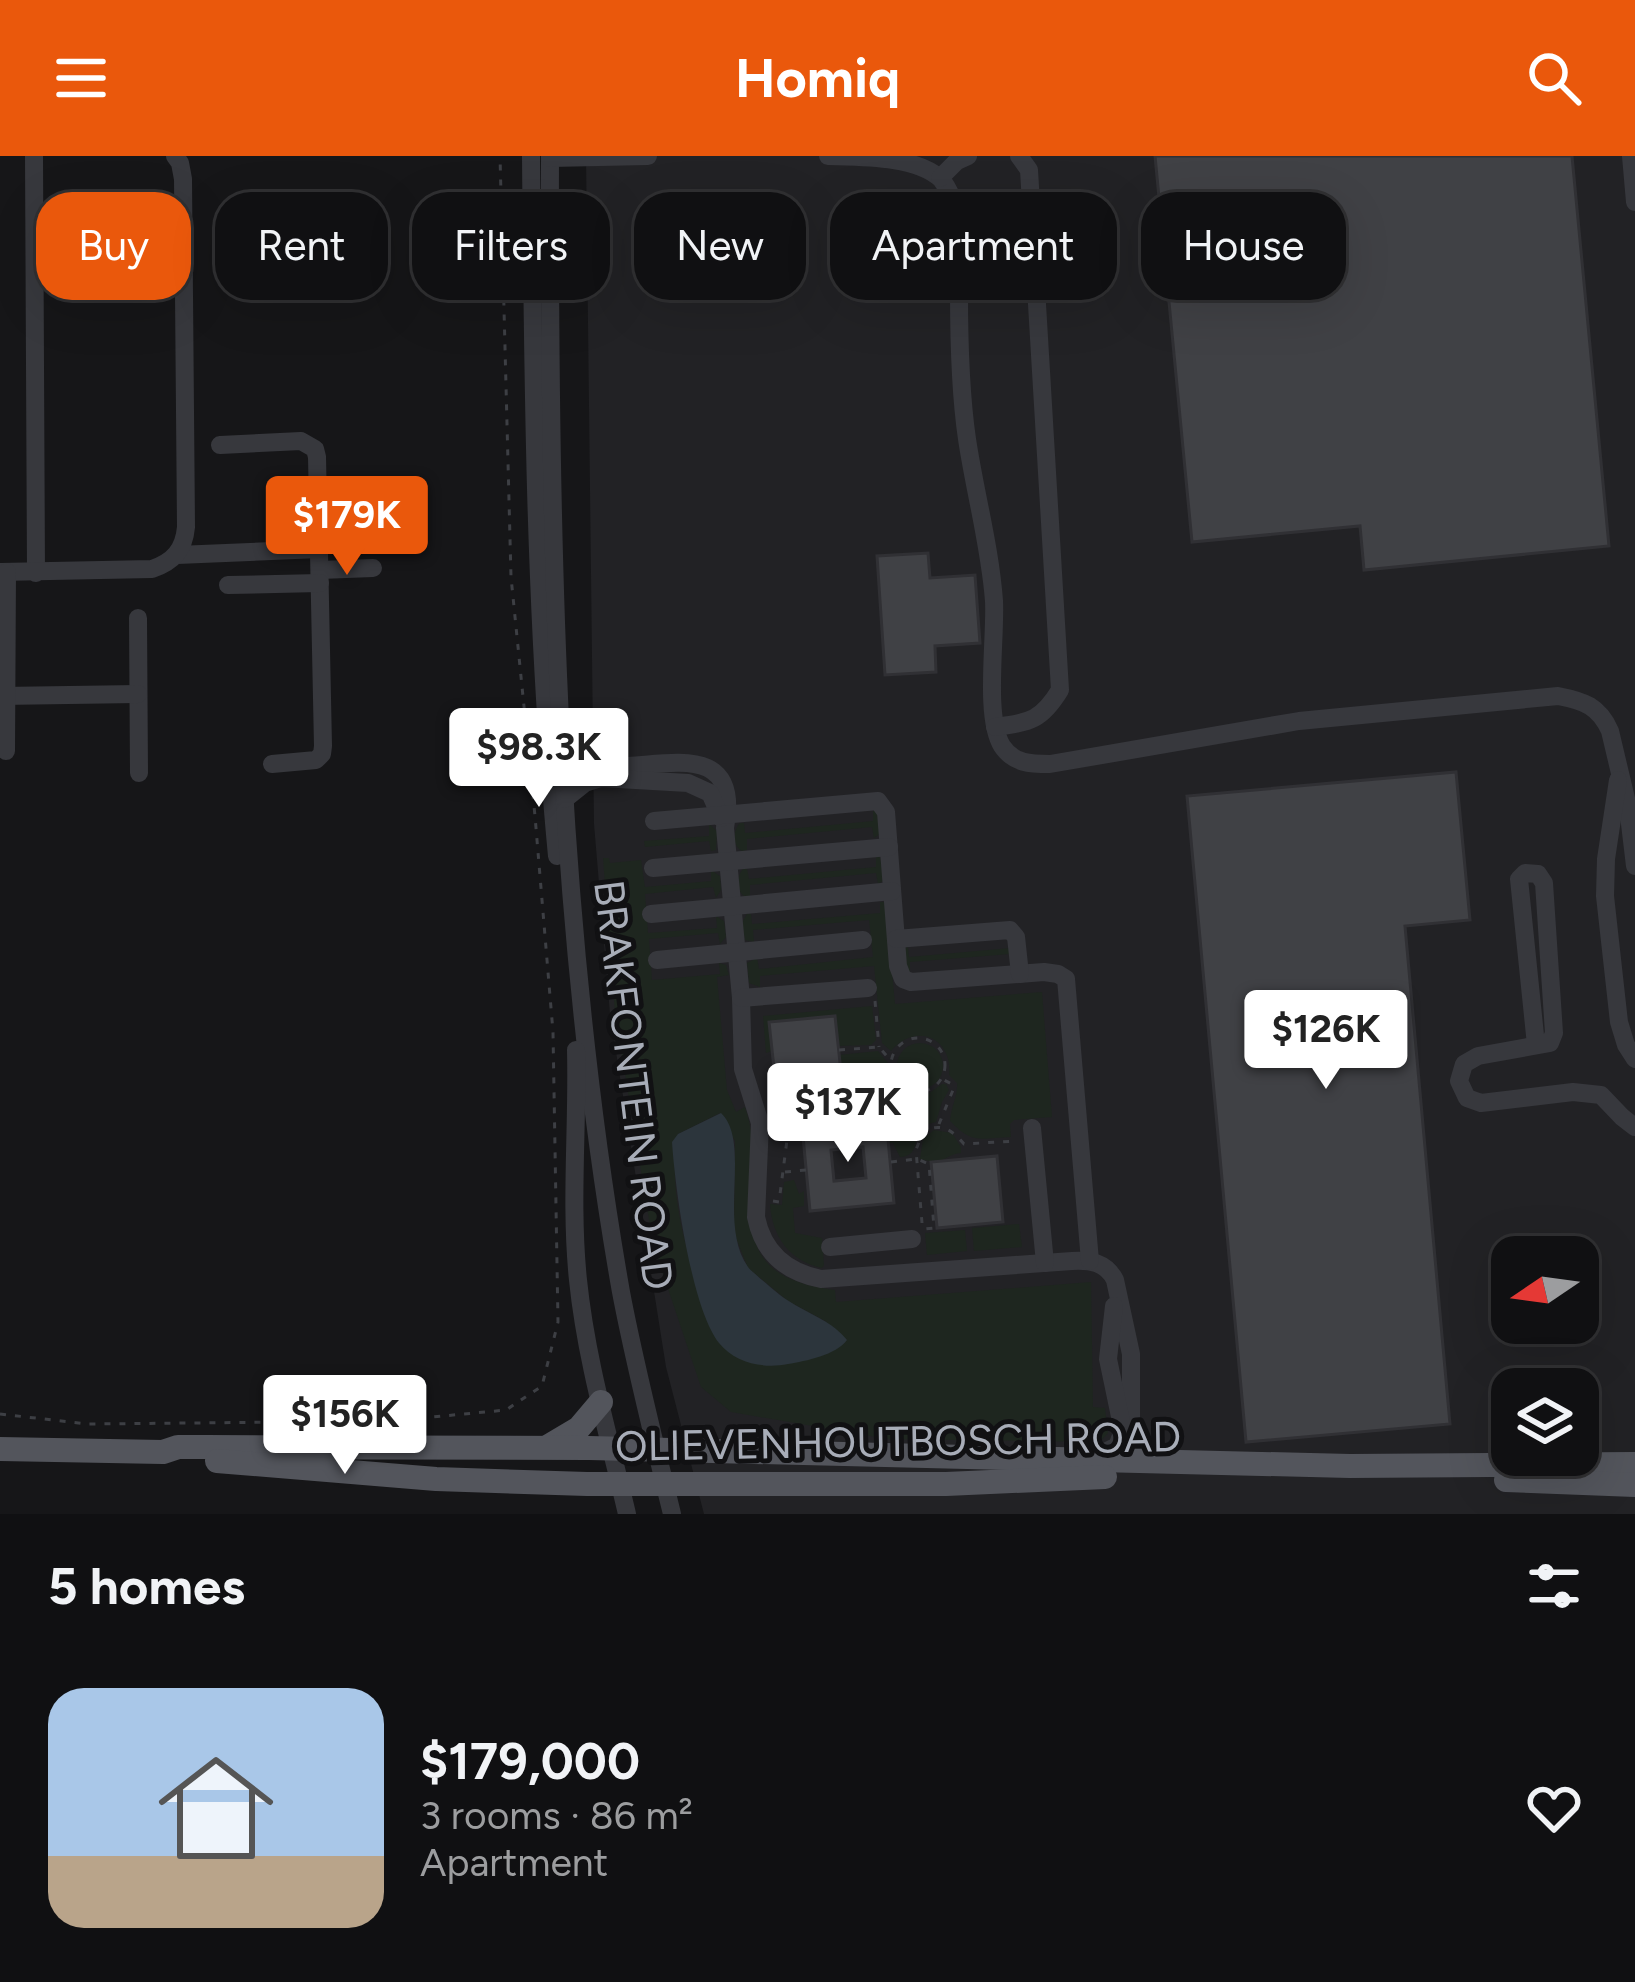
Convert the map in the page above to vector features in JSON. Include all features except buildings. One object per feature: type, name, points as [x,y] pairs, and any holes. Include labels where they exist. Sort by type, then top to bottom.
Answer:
[{"type":"main road","points":[[545,1448],[579,1427],[601,1402]]},
{"type":"main road","name":"OLIEVENHOUTBOSCH ROAD","points":[[164,1452],[178,1447],[545,1448],[1156,1463],[1635,1464]]},
{"type":"main road","name":"OLIEVENHOUTBOSCH ROAD","points":[[0,1449],[164,1452],[184,1458],[436,1479],[620,1484],[1448,1476],[1635,1485]]},
{"type":"street","points":[[34,156],[36,573]]},
{"type":"street","points":[[6,752],[4,572],[142,571],[165,564],[184,542],[183,179],[175,156]]},
{"type":"street","name":"BRAKFONTEIN ROAD","points":[[531,156],[546,710],[576,1036],[574,1229],[580,1300],[627,1514]]},
{"type":"street","points":[[533,320],[542,308],[542,172],[550,157],[648,156]]},
{"type":"street","points":[[828,156],[891,158],[928,166],[952,196],[958,222],[966,432],[994,603],[995,727],[1006,752],[1016,760],[1050,764],[1300,722],[1558,696],[1592,705],[1605,719],[1620,764],[1635,866]]},
{"type":"street","points":[[995,727],[1026,722],[1048,709],[1060,690],[1029,170],[1019,156]]},
{"type":"street","points":[[1631,156],[1635,202]]},
{"type":"street","name":"BRAKFONTEIN ROAD","points":[[550,157],[559,691],[591,1090],[622,1296],[672,1514]]},
{"type":"street","points":[[940,178],[961,158]]},
{"type":"street","points":[[220,445],[301,441],[315,448],[322,754],[308,763],[272,764]]},
{"type":"street","points":[[177,555],[319,550]]},
{"type":"street","points":[[228,585],[373,568]]},
{"type":"street","points":[[138,618],[139,773]]},
{"type":"street","points":[[559,691],[572,749],[583,760],[703,766],[721,780],[726,791],[724,818],[743,1069],[760,1124],[756,1206],[759,1232],[775,1257],[800,1274],[826,1280],[1045,1262],[1098,1264],[1115,1280],[1130,1347],[1131,1434],[1137,1450],[1156,1463]]},
{"type":"street","points":[[3,696],[139,694]]},
{"type":"street","points":[[1620,764],[1606,859],[1606,896],[1619,1022],[1635,1059]]},
{"type":"street","points":[[565,799],[585,783],[601,778],[688,783],[710,793],[724,818]]},
{"type":"street","points":[[654,821],[878,802],[886,812],[899,972],[907,981],[1052,973],[1068,984],[1098,1264],[1112,1287],[1108,1359],[1123,1431],[1117,1447],[1081,1461]]},
{"type":"street","points":[[653,868],[889,847]]},
{"type":"street","points":[[1536,1045],[1519,880],[1525,873],[1538,874],[1544,883],[1554,1033],[1550,1043],[1464,1064],[1459,1081],[1466,1098],[1480,1103],[1574,1092],[1601,1095],[1635,1126]]},
{"type":"street","points":[[651,914],[892,891]]},
{"type":"street","points":[[896,939],[1010,930],[1016,937],[1020,974]]},
{"type":"street","points":[[657,960],[863,940]]},
{"type":"street","points":[[741,998],[868,988]]},
{"type":"street","points":[[1033,1133],[1045,1262]]},
{"type":"street","points":[[830,1247],[917,1234]]},
{"type":"street","points":[[869,1243],[872,1276]]},
{"type":"path","points":[[0,1414],[88,1424],[390,1421],[506,1411],[542,1386],[558,1322],[553,1032],[511,577],[500,156]]},
{"type":"path","points":[[868,988],[873,988],[879,1047],[892,1062],[902,1087],[915,1092],[933,1088],[945,1067],[940,1049],[925,1039],[900,1046],[892,1062]]},
{"type":"path","points":[[839,1050],[879,1047]]},
{"type":"path","points":[[938,1126],[952,1090],[952,1084],[942,1078]]},
{"type":"path","points":[[780,1111],[813,1113],[896,1080]]},
{"type":"path","points":[[767,1210],[768,1200],[778,1202],[787,1140],[774,1092]]},
{"type":"path","points":[[915,1092],[913,1107],[923,1131]]},
{"type":"path","points":[[891,1162],[917,1160],[928,1164],[934,1228],[917,1234],[917,1160],[918,1140],[923,1131],[938,1126],[955,1132],[964,1144],[1033,1133]]},
{"type":"path","points":[[783,1172],[806,1169]]},
{"type":"shaded area","points":[[586,156],[1635,156],[1635,1514],[704,1514],[666,1367],[610,1014],[594,824],[588,300],[610,300],[610,192],[586,192]]},
{"type":"shaded area","points":[[877,810],[880,834],[874,838],[872,827],[747,839],[747,850],[742,851],[735,842],[740,823],[745,833],[873,821]]},
{"type":"shaded area","points":[[709,824],[717,831],[716,850],[711,851],[709,841],[645,847],[644,841],[709,836]]},
{"type":"shaded area","points":[[876,857],[880,857],[884,880],[878,884],[876,873],[750,885],[746,897],[739,888],[743,869],[749,879],[876,867]]},
{"type":"shaded area","points":[[603,858],[610,863],[641,860],[645,887],[711,881],[711,870],[720,876],[716,898],[713,887],[645,894],[648,933],[717,928],[716,916],[724,921],[726,937],[720,944],[718,933],[649,939],[652,980],[720,974],[719,963],[726,965],[729,975],[717,977],[727,1090],[736,1112],[745,1107],[752,1137],[752,1222],[757,1246],[770,1266],[795,1281],[835,1290],[836,1302],[1091,1282],[1093,1407],[1105,1408],[1108,1433],[1100,1442],[888,1439],[731,1412],[701,1387],[653,1244],[615,1013]],"holes":[[[720,1113],[735,1141],[734,1233],[748,1268],[788,1301],[827,1322],[706,1317],[677,1203],[678,1134]]]},
{"type":"shaded area","points":[[880,902],[886,905],[895,1004],[1042,992],[1052,1117],[1014,1120],[1011,1137],[978,1138],[958,1129],[950,1121],[957,1083],[949,1075],[949,1062],[939,1043],[911,1037],[891,1051],[882,1043],[874,966],[760,976],[760,987],[749,983],[747,963],[757,958],[759,969],[873,957],[869,920],[753,930],[754,942],[745,940],[742,923],[747,914],[752,924],[880,913]]},
{"type":"shaded area","points":[[908,947],[909,957],[1011,948],[1010,954],[910,962],[910,974]]},
{"type":"shaded area","points":[[872,1006],[876,1040],[871,1045],[838,1046],[835,1016],[770,1022],[772,1051],[766,1053],[763,1016]]},
{"type":"shaded area","points":[[920,1043],[936,1050],[943,1066],[936,1082],[920,1089],[904,1082],[897,1066],[904,1050]]},
{"type":"shaded area","points":[[878,1051],[888,1063],[890,1078],[824,1106],[783,1105],[776,1087],[841,1081],[839,1055]]},
{"type":"shaded area","points":[[894,1082],[908,1092],[919,1131],[909,1154],[900,1157],[889,1143],[886,1119],[802,1126],[801,1115],[838,1109]]},
{"type":"shaded area","points":[[942,1084],[949,1090],[936,1122],[922,1122],[917,1107],[921,1099]]},
{"type":"shaded area","points":[[721,1113],[734,1144],[739,1249],[762,1280],[847,1340],[828,1353],[779,1365],[750,1363],[726,1350],[709,1326],[686,1246],[672,1142],[678,1134]]},
{"type":"shaded area","points":[[934,1130],[952,1133],[961,1153],[940,1161],[920,1159],[923,1139]]},
{"type":"shaded area","points":[[794,1180],[799,1194],[804,1191],[804,1206],[793,1208],[795,1233],[822,1238],[822,1268],[800,1260],[774,1227],[770,1204],[782,1205],[784,1182]]},
{"type":"shaded area","points":[[1019,1224],[1022,1247],[974,1251],[972,1228]]},
{"type":"shaded area","points":[[965,1230],[967,1251],[927,1255],[925,1233]]}]
